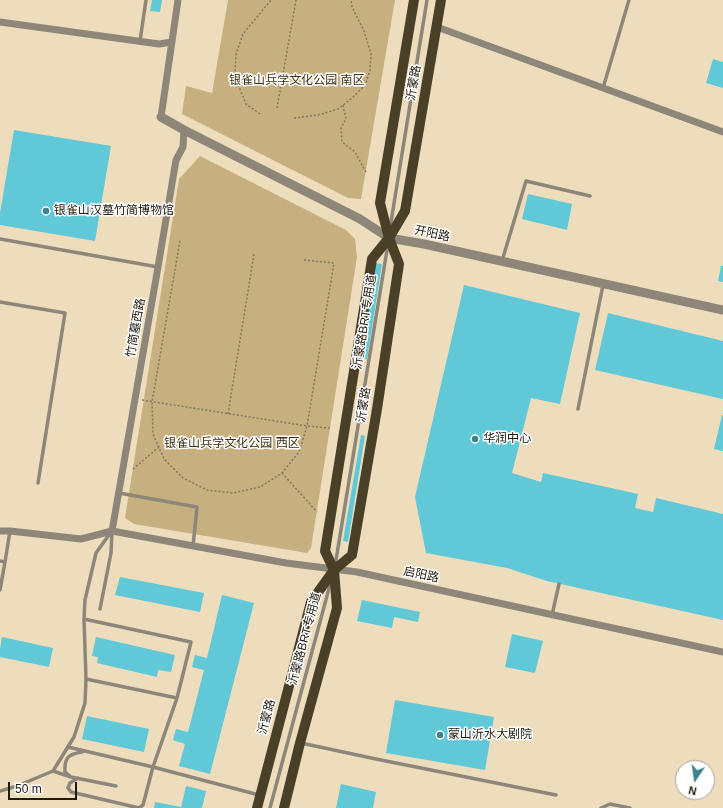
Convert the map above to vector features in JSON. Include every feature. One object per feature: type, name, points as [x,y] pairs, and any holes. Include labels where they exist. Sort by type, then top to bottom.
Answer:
[{"type":"main road","name":"沂蒙路","points":[[257,808],[311,602],[334,570],[352,555],[377,409],[399,264],[389,238],[380,203],[414,0]]},
{"type":"main road","name":"沂蒙路","points":[[284,808],[337,608],[334,570],[325,551],[372,259],[389,238],[405,211],[436,27],[442,0]]},
{"type":"street","points":[[161,116],[178,0]]},
{"type":"street","points":[[0,22],[159,44],[172,42]]},
{"type":"street","points":[[436,27],[723,132]]},
{"type":"street","name":"开阳路","points":[[161,116],[184,130],[360,219],[389,238],[502,261],[723,310]]},
{"type":"street","name":"竹简墓西路","points":[[112,531],[176,160],[183,147],[184,130]]},
{"type":"street","points":[[0,531],[82,539],[112,531]]},
{"type":"street","name":"启阳路","points":[[112,531],[286,563],[362,573],[723,652]]},
{"type":"lane","points":[[140,41],[146,0]]},
{"type":"lane","points":[[389,238],[427,0]]},
{"type":"lane","points":[[603,88],[629,0]]},
{"type":"lane","points":[[502,261],[526,181],[590,196]]},
{"type":"lane","points":[[0,239],[158,267]]},
{"type":"lane","points":[[578,409],[604,284]]},
{"type":"lane","points":[[0,302],[65,313],[38,483]]},
{"type":"lane","points":[[118,493],[197,507],[193,546]]},
{"type":"lane","points":[[0,590],[10,531]]},
{"type":"lane","points":[[100,609],[111,553],[112,531]]},
{"type":"lane","points":[[0,791],[17,786],[53,771],[74,737],[84,703],[86,679],[84,619],[86,600],[96,553],[112,531]]},
{"type":"lane","points":[[0,561],[5,562]]},
{"type":"lane","name":"沂蒙路BRT专用道","points":[[270,808],[334,570]]},
{"type":"lane","points":[[552,615],[559,584]]},
{"type":"lane","points":[[78,778],[70,783],[68,788],[71,792],[139,808],[143,805],[153,767],[178,698],[191,642],[84,619]]},
{"type":"lane","points":[[86,679],[178,698]]},
{"type":"lane","points":[[300,743],[556,795]]},
{"type":"lane","points":[[68,747],[153,767],[260,795]]},
{"type":"lane","points":[[71,776],[65,772],[67,758],[73,753],[85,751]]},
{"type":"lane","points":[[53,771],[116,786]]},
{"type":"lane","points":[[601,808],[610,804],[630,808]]},
{"type":"path","points":[[260,114],[246,104],[239,87],[235,72],[236,54],[243,34],[271,0]]},
{"type":"path","points":[[277,108],[296,0]]},
{"type":"path","points":[[294,118],[318,115],[338,109],[365,85],[370,71],[371,54],[364,31],[352,7],[352,0]]},
{"type":"path","points":[[343,106],[346,119],[342,128],[342,142],[355,152],[366,172]]},
{"type":"path","points":[[180,241],[152,402],[153,434],[164,459],[183,478],[207,490],[233,493],[260,487],[282,473],[299,452],[307,426],[334,263],[304,260]]},
{"type":"path","points":[[228,414],[254,254]]},
{"type":"path","points":[[135,399],[307,426],[330,428]]},
{"type":"path","points":[[133,469],[159,447]]},
{"type":"path","points":[[282,473],[317,512]]},
{"type":"green space","name":"银雀山兵学文化公园 南区","points":[[228,0],[395,0],[361,199],[348,198],[182,114],[186,86],[212,93]]},
{"type":"green space","name":"银雀山兵学文化公园 西区","points":[[200,156],[346,230],[355,239],[357,257],[311,548],[307,553],[134,524],[125,518],[179,179]]},
{"type":"building","points":[[152,0],[162,0],[160,12],[150,11]]},
{"type":"building","points":[[713,59],[723,62],[723,88],[706,83]]},
{"type":"building","points":[[14,130],[111,146],[95,241],[0,225],[0,213]]},
{"type":"building","points":[[528,194],[572,204],[567,230],[522,219]]},
{"type":"building","points":[[374,263],[382,264],[367,359],[359,358]]},
{"type":"building","points":[[721,266],[723,266],[723,282],[718,281]]},
{"type":"building","name":"华润中心","points":[[464,285],[580,313],[560,404],[531,398],[512,473],[541,482],[543,473],[638,494],[635,508],[653,512],[656,498],[723,514],[723,620],[547,581],[507,568],[426,553],[415,497]]},
{"type":"building","points":[[608,313],[723,341],[723,399],[595,370]]},
{"type":"building","points":[[723,415],[723,451],[714,449]]},
{"type":"building","points":[[361,435],[365,436],[348,542],[343,541]]},
{"type":"building","points":[[120,577],[204,593],[200,612],[115,595]]},
{"type":"building","points":[[222,595],[254,603],[210,774],[179,766],[185,744],[173,740],[176,729],[188,732],[204,670],[192,667],[195,655],[207,658]]},
{"type":"building","points":[[362,600],[420,612],[418,622],[394,617],[392,628],[357,621]]},
{"type":"building","points":[[512,634],[543,641],[535,673],[505,667]]},
{"type":"building","points":[[2,637],[53,648],[49,667],[0,657]]},
{"type":"building","points":[[96,637],[175,655],[171,672],[158,670],[157,677],[97,663],[98,657],[92,656]]},
{"type":"building","name":"蒙山沂水大剧院","points":[[395,700],[494,717],[485,770],[386,753]]},
{"type":"building","points":[[87,716],[149,729],[144,752],[82,739]]},
{"type":"building","points":[[341,784],[376,792],[373,808],[336,808]]},
{"type":"building","points":[[186,786],[206,791],[202,808],[181,808]]},
{"type":"building","points":[[155,802],[181,807],[181,808],[154,808]]},
{"type":"place","name":"银雀山汉墓竹简博物馆","points":[[46,211]]},
{"type":"place","name":"华润中心","points":[[475,439]]},
{"type":"place","name":"蒙山沂水大剧院","points":[[440,735]]}]
